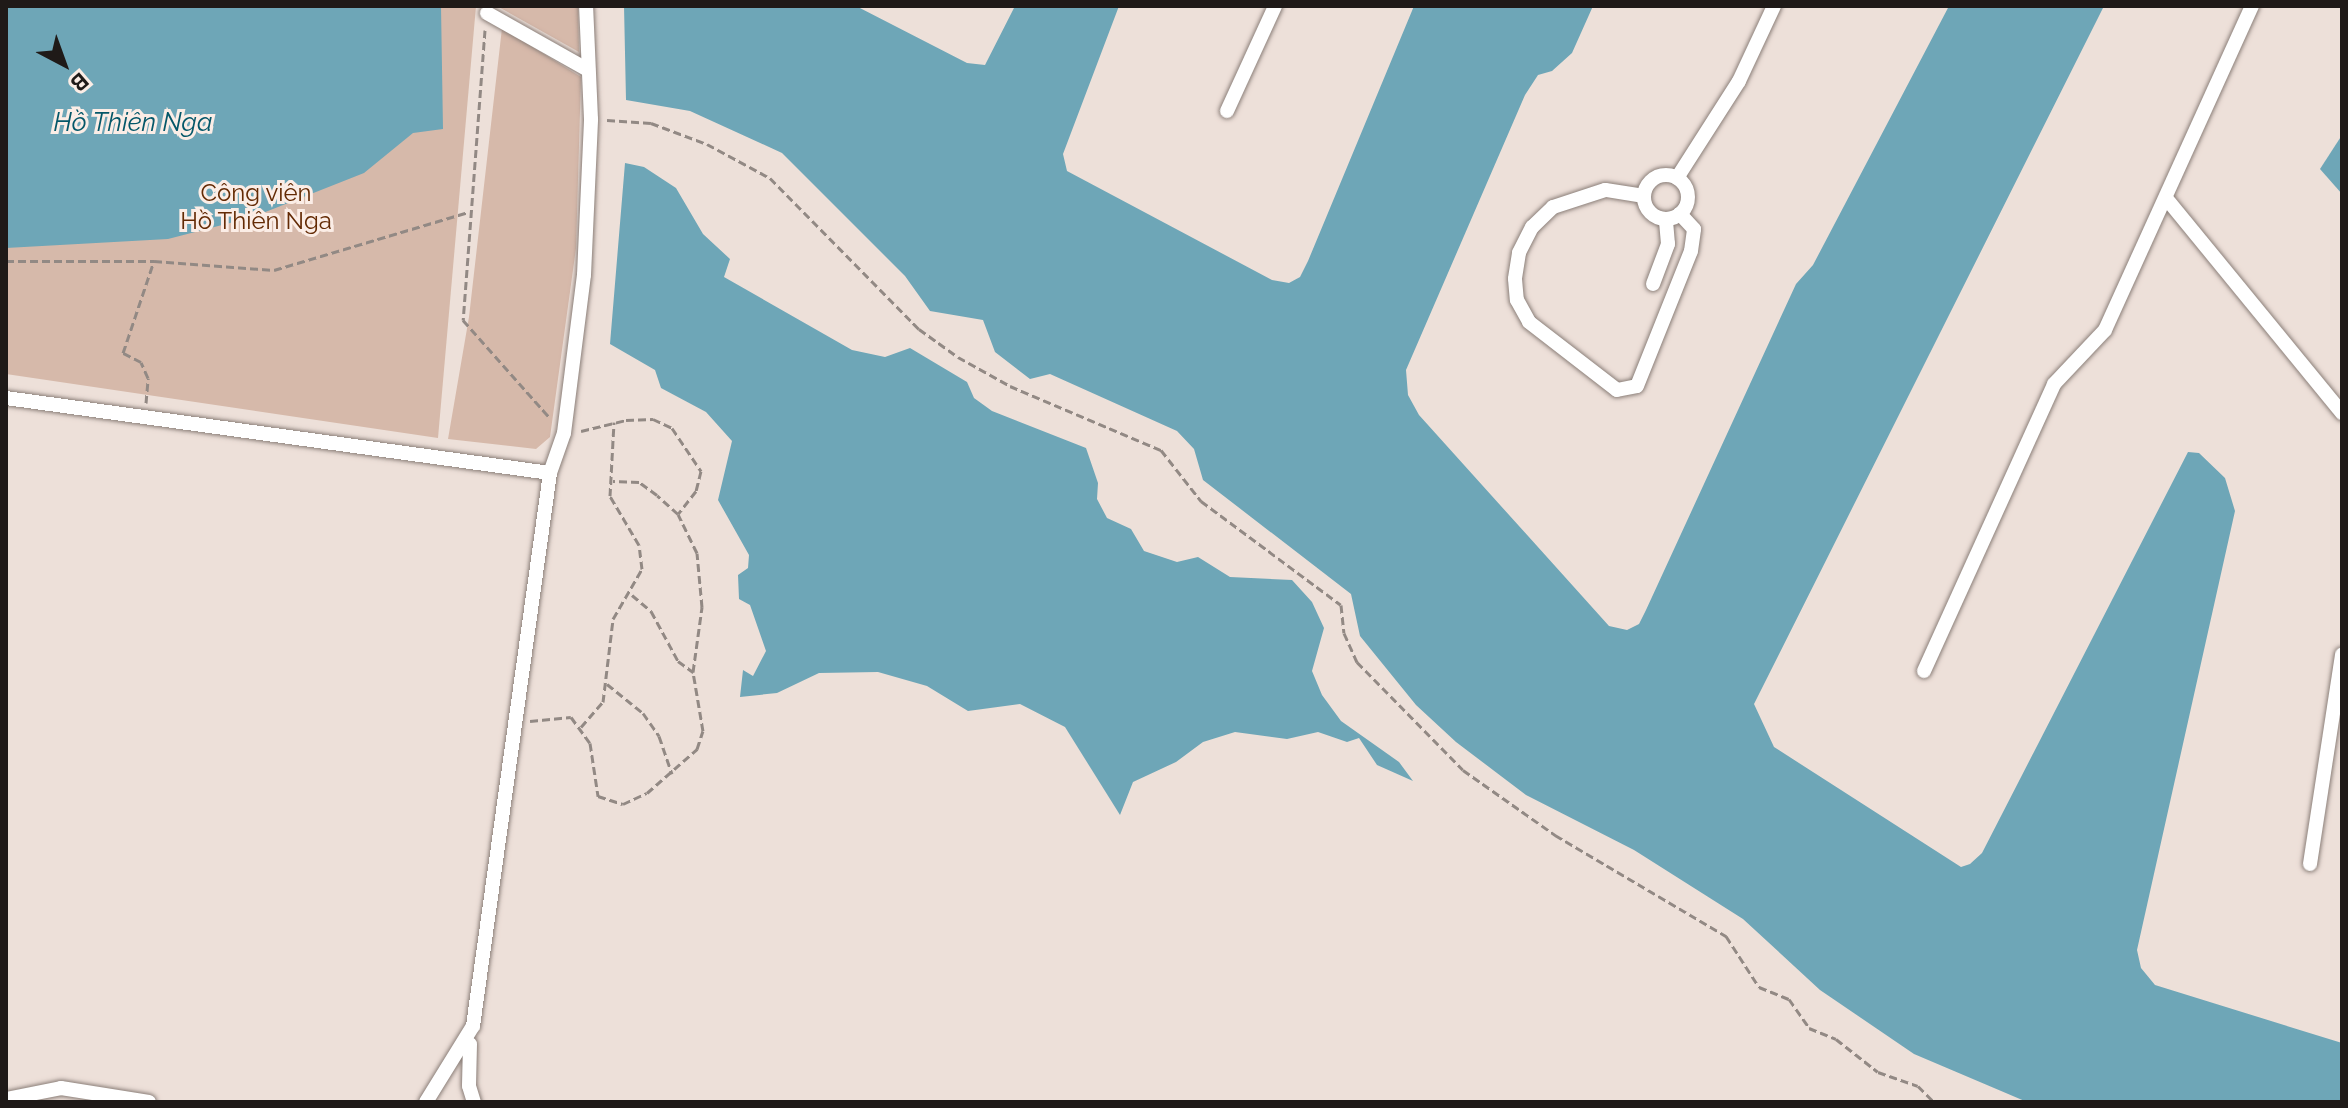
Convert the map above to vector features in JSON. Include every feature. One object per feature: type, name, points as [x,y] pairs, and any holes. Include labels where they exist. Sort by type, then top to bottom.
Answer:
[{"type":"street","points":[[474,1102],[467,1056],[550,473],[564,433],[584,275],[591,119],[586,6]]},
{"type":"street","points":[[1227,111],[1275,6]]},
{"type":"street","points":[[1677,178],[1739,81],[1774,6]]},
{"type":"street","points":[[1924,671],[2054,384],[2105,330],[2252,6]]},
{"type":"street","points":[[487,13],[588,70]]},
{"type":"street","points":[[1644,196],[1605,190],[1553,207],[1532,227],[1519,253],[1515,279],[1517,300],[1529,322],[1617,390],[1637,386],[1691,251],[1694,229],[1673,216],[1648,209],[1644,196],[1654,178],[1677,178]]},
{"type":"street","points":[[1653,284],[1668,244],[1673,216],[1688,193],[1677,178]]},
{"type":"street","points":[[2166,198],[2342,413]]},
{"type":"street","points":[[6,398],[550,473]]},
{"type":"street","points":[[2310,864],[2342,654]]},
{"type":"street","points":[[426,1102],[473,1026]]},
{"type":"street","points":[[6,1099],[61,1088],[149,1102]]},
{"type":"path","points":[[487,13],[469,212],[463,320],[564,433],[614,422],[653,419],[672,428],[701,471],[696,491],[678,514]]},
{"type":"path","points":[[591,119],[651,123],[707,144],[770,178],[919,329],[958,357],[1010,386],[1161,450],[1201,501],[1341,605],[1344,633],[1357,662],[1463,770],[1555,835],[1726,936],[1759,987],[1789,999],[1809,1028],[1836,1039],[1878,1072],[1918,1086],[1934,1102]]},
{"type":"path","points":[[6,261],[154,261],[274,270],[469,212]]},
{"type":"path","points":[[144,417],[148,378],[141,362],[123,353],[154,261]]},
{"type":"path","points":[[581,727],[603,702],[613,619],[631,594],[642,569],[639,545],[610,496],[614,422]]},
{"type":"path","points":[[515,723],[571,717],[590,743],[598,796],[623,804],[672,774],[697,749],[703,731],[693,672],[701,640],[701,582],[697,553],[678,514],[639,482],[613,481]]},
{"type":"path","points":[[631,594],[651,611],[678,661],[693,672]]},
{"type":"path","points":[[607,684],[643,713],[659,736],[672,774]]},
{"type":"green space","name":"Công viên Hồ Thiên Nga","points":[[6,6],[476,6],[438,438],[6,374]]},
{"type":"green space","points":[[497,6],[578,6],[579,52]]},
{"type":"green space","points":[[502,28],[581,77],[576,248],[550,437],[536,449],[448,439],[469,317]]},
{"type":"water","name":"Hồ Thiên Nga","points":[[6,6],[441,6],[443,129],[413,133],[364,173],[253,217],[168,239],[6,248]]},
{"type":"water","points":[[624,6],[856,6],[967,63],[985,65],[1015,6],[1119,6],[1063,154],[1067,171],[1272,280],[1289,283],[1300,277],[1308,261],[1414,6],[1593,6],[1572,53],[1552,71],[1538,75],[1525,95],[1406,370],[1408,395],[1419,415],[1609,626],[1627,630],[1639,624],[1646,610],[1796,284],[1813,265],[1949,6],[2104,6],[1754,704],[1774,747],[1961,867],[1970,864],[1982,853],[2188,452],[2199,453],[2225,478],[2235,511],[2137,950],[2141,968],[2155,985],[2342,1043],[2342,1102],[2027,1102],[1914,1054],[1820,990],[1743,919],[1634,850],[1526,795],[1456,742],[1416,705],[1360,636],[1351,594],[1203,480],[1194,449],[1177,431],[1050,374],[1030,379],[995,352],[983,320],[930,311],[905,276],[782,153],[690,111],[626,100]]},
{"type":"water","points":[[2342,135],[2342,194],[2320,169]]},
{"type":"water","points":[[625,163],[644,167],[676,188],[703,234],[730,259],[724,277],[852,350],[885,357],[910,348],[967,382],[974,398],[992,411],[1086,448],[1098,483],[1097,499],[1107,518],[1131,529],[1144,551],[1177,562],[1198,557],[1230,577],[1292,580],[1312,602],[1324,628],[1312,671],[1322,695],[1341,721],[1399,762],[1413,781],[1377,765],[1359,738],[1347,742],[1318,732],[1287,739],[1235,732],[1203,742],[1176,762],[1133,782],[1120,815],[1065,727],[1020,704],[968,711],[927,686],[878,672],[819,673],[777,693],[740,697],[743,670],[753,676],[766,651],[750,605],[739,599],[738,575],[748,568],[749,555],[718,500],[732,441],[706,412],[661,388],[655,370],[610,344]]}]
